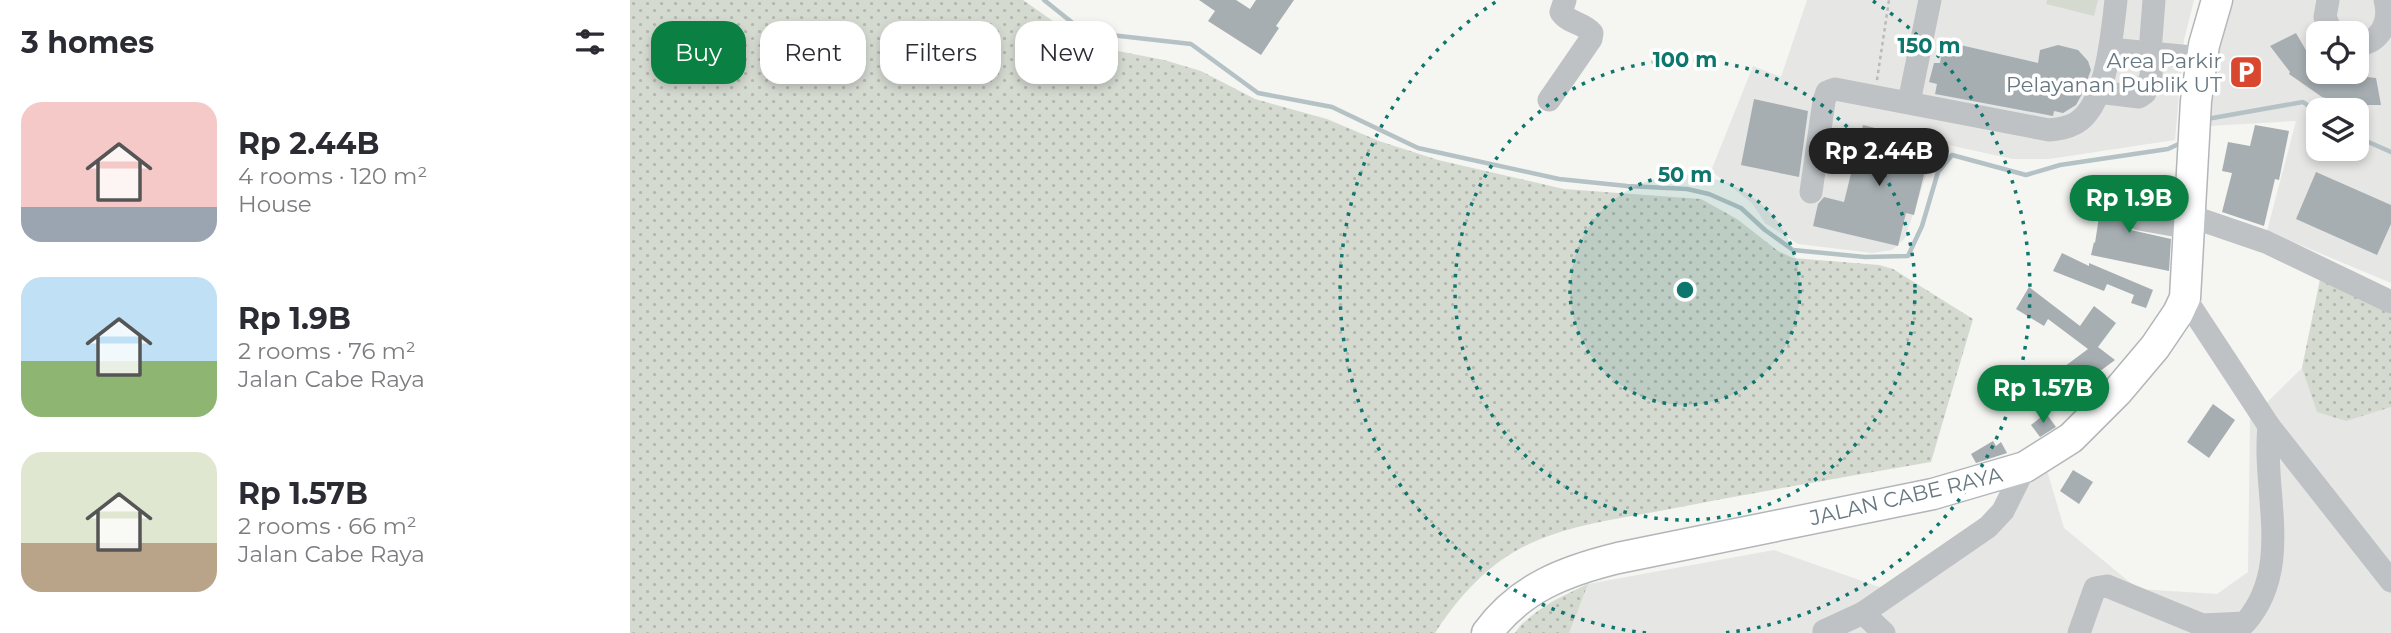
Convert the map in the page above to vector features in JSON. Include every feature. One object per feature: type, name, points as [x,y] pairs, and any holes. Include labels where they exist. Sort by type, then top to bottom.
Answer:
[{"type":"main road","name":"JALAN CABE RAYA","points":[[1487,633],[1509,609],[1538,587],[1573,569],[1933,495],[2025,467],[2071,438],[2117,392],[2155,347],[2185,298],[2196,101],[2203,52],[2217,0]]},
{"type":"street","points":[[1549,100],[1591,39],[1592,33],[1565,18],[1561,12],[1565,0]]},
{"type":"street","points":[[1909,102],[1930,0]]},
{"type":"street","points":[[1811,192],[1827,92],[1835,89],[2049,130],[2078,122],[2090,110],[2098,92],[2111,41],[2116,0]]},
{"type":"street","points":[[2098,92],[2139,97],[2145,93],[2151,76],[2154,0]]},
{"type":"street","points":[[2327,21],[2328,0]]},
{"type":"street","points":[[2369,43],[2388,30],[2385,0]]},
{"type":"street","points":[[2111,41],[2203,52]]},
{"type":"street","points":[[2139,219],[2190,222],[2266,242],[2391,302]]},
{"type":"street","points":[[2185,298],[2269,426],[2391,581]]},
{"type":"street","points":[[2079,633],[2095,588],[2101,586],[2107,586],[2200,629],[2245,623],[2260,603],[2273,555],[2274,525],[2266,447],[2269,426]]},
{"type":"street","points":[[1824,631],[1863,613],[1988,527],[2003,511],[2025,467]]},
{"type":"street","points":[[1863,613],[1884,633]]},
{"type":"path","points":[[1875,95],[1889,0]]},
{"type":"shaded area","points":[[630,0],[1023,0],[1053,21],[1015,21],[1015,84],[1118,84],[1118,51],[1164,60],[1201,71],[1255,99],[1327,119],[1379,141],[1438,160],[1564,189],[1701,199],[1737,219],[1778,251],[1793,258],[1879,265],[1893,269],[1973,319],[1931,462],[1613,519],[1557,533],[1521,548],[1484,574],[1462,596],[1435,633],[630,633]]},
{"type":"shaded area","points":[[1807,0],[2194,0],[2184,40],[2175,140],[2049,159],[2013,159],[1948,145],[1928,170],[1905,238],[1892,250],[1872,253],[1798,244],[1765,223],[1752,203],[1711,171],[1753,66],[1781,77]]},
{"type":"shaded area","points":[[2047,0],[2098,0],[2094,16],[2046,4]]},
{"type":"shaded area","points":[[2226,0],[2391,0],[2391,283],[2267,231],[2296,121],[2209,126],[2221,16]]},
{"type":"shaded area","points":[[2322,270],[2391,305],[2391,633],[1515,633],[1521,624],[1552,601],[1588,584],[1774,550],[1888,590],[1991,520],[2017,478],[2046,467],[2064,528],[2138,589],[2217,594],[2248,572],[2250,419],[2302,368]]},
{"type":"shaded area","points":[[2322,270],[2391,305],[2391,407],[2346,421],[2317,412],[2302,368]]},
{"type":"shaded area","points":[[1588,584],[1569,633],[1515,633],[1539,610]]},
{"type":"building","points":[[1199,0],[1236,0],[1250,9],[1256,0],[1294,0],[1261,55],[1208,21],[1215,11]]},
{"type":"building","points":[[2296,33],[2306,50],[2306,84],[2369,84],[2369,77],[2376,78],[2381,105],[2369,105],[2369,98],[2322,97],[2289,74],[2270,46]]},
{"type":"building","points":[[1943,41],[2038,63],[2040,50],[2058,45],[2078,50],[2088,61],[2091,70],[2076,105],[2063,113],[2054,111],[2053,116],[1935,94],[1937,84],[1929,82],[1934,63],[1940,63]]},
{"type":"building","points":[[1754,99],[1808,111],[1799,177],[1741,165]]},
{"type":"building","points":[[1863,125],[1932,142],[1914,215],[1906,213],[1898,246],[1813,226],[1818,204],[1824,197],[1844,202]]},
{"type":"building","points":[[2255,125],[2289,131],[2279,180],[2275,179],[2264,226],[2222,212],[2232,173],[2222,171],[2228,142],[2250,146]]},
{"type":"building","points":[[2316,172],[2391,205],[2391,224],[2377,255],[2296,219]]},
{"type":"building","points":[[2103,191],[2134,196],[2133,199],[2167,206],[2166,210],[2135,206],[2125,217],[2131,230],[2171,239],[2169,271],[2091,255]]},
{"type":"building","points":[[2062,253],[2153,290],[2146,308],[2131,303],[2134,295],[2107,284],[2104,291],[2053,271]]},
{"type":"building","points":[[2029,287],[2080,326],[2094,306],[2116,323],[2098,347],[2115,360],[2044,413],[2029,393],[2088,349],[2048,319],[2044,326],[2016,309]]},
{"type":"building","points":[[2213,404],[2235,420],[2209,458],[2187,442]]},
{"type":"building","points":[[2046,413],[2056,427],[2040,437],[2031,425]]},
{"type":"building","points":[[1993,441],[1996,446],[2001,442],[2007,453],[1976,463],[1971,454]]},
{"type":"building","points":[[2073,470],[2093,482],[2079,504],[2060,491]]},
{"type":"waterway","points":[[1044,0],[1084,32],[1191,44],[1258,93],[1332,107],[1418,148],[1559,179],[1687,189],[1709,194],[1741,208],[1793,250],[1865,257],[1908,256],[1922,226],[1938,172],[1952,155],[2026,175],[2060,165],[2168,149],[2183,142]]},
{"type":"waterway","points":[[2207,119],[2303,102],[2306,104]]},
{"type":"waterway","points":[[2369,142],[2391,152]]},
{"type":"place","name":"Area Parkir Pelayanan Publik UT","points":[[2246,72]]}]
